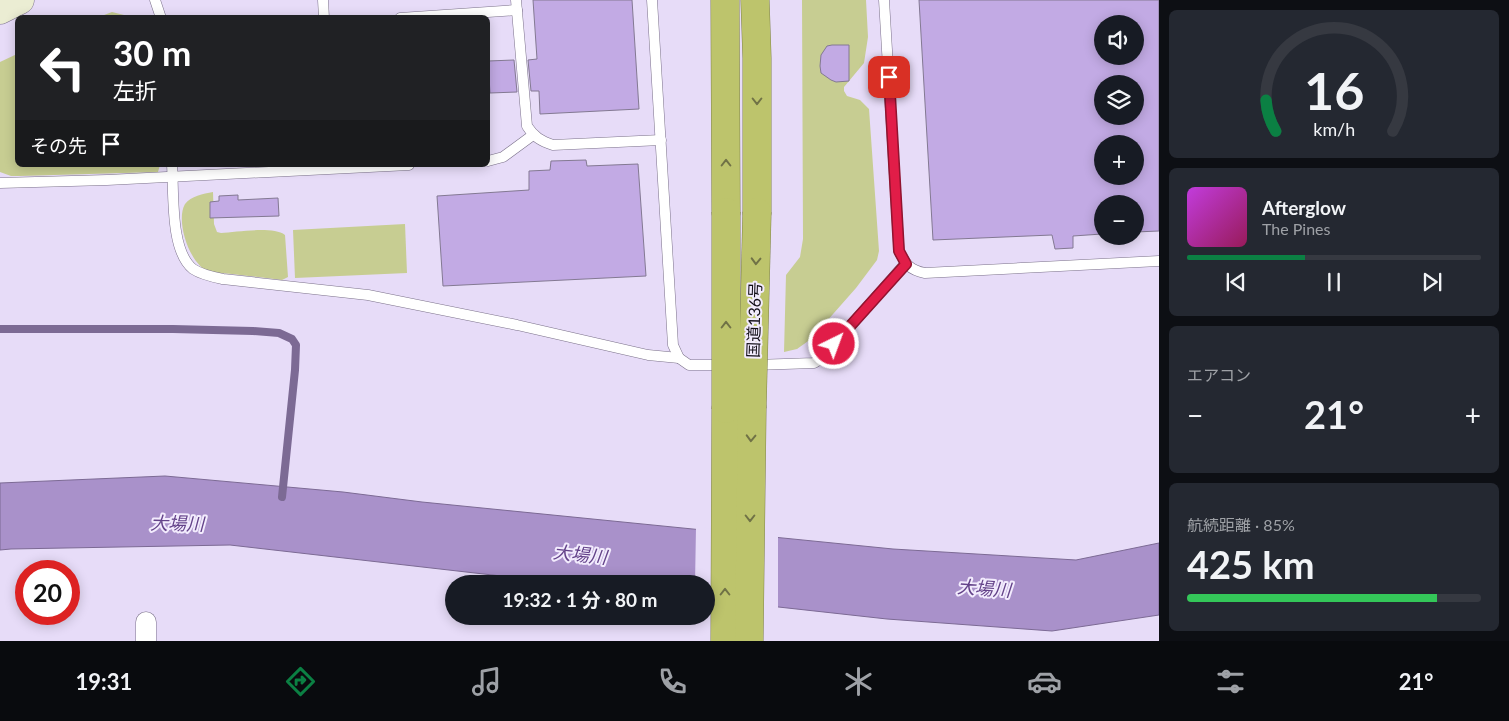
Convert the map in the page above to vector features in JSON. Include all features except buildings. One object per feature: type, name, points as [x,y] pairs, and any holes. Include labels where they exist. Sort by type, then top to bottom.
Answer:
[{"type":"highway","name":"国道136号","points":[[725,0],[726,212],[739,408]]},
{"type":"highway","name":"国道136号","points":[[725,641],[738,469],[739,408],[757,212],[755,0]]},
{"type":"highway","points":[[757,58],[772,0]]},
{"type":"highway","name":"国道136号","points":[[738,469],[749,641]]},
{"type":"street","points":[[0,10],[20,0]]},
{"type":"lane","points":[[155,0],[159,15]]},
{"type":"lane","points":[[323,0],[324,15]]},
{"type":"lane","points":[[652,0],[673,345],[679,358]]},
{"type":"lane","points":[[884,0],[899,251],[906,264],[916,272],[926,273],[1159,260]]},
{"type":"lane","points":[[427,15],[516,5],[527,126],[532,135],[541,141],[553,145],[660,140]]},
{"type":"lane","points":[[490,160],[503,157],[532,135]]},
{"type":"lane","points":[[172,167],[177,238],[184,259],[194,269],[206,275],[223,279],[368,295],[648,354],[679,358],[689,365],[814,363],[822,358],[906,264]]},
{"type":"lane","points":[[0,183],[173,177],[333,167]]},
{"type":"green space","points":[[802,0],[866,0],[868,37],[864,63],[844,87],[844,91],[847,96],[860,100],[869,109],[879,251],[877,260],[856,288],[811,339],[797,349],[784,352],[786,275],[800,257],[803,239]]},
{"type":"green space","points":[[112,12],[124,15],[104,15]]},
{"type":"green space","points":[[15,55],[15,167],[159,167],[158,172],[11,176],[0,172],[0,62]]},
{"type":"green space","points":[[213,192],[214,224],[217,232],[264,230],[279,232],[285,235],[288,277],[282,280],[212,273],[202,268],[190,252],[186,242],[183,231],[182,212],[185,204],[190,199]]},
{"type":"green space","points":[[405,224],[407,273],[295,278],[293,230]]},
{"type":"water","name":"大場川","points":[[165,476],[343,492],[422,502],[893,549],[1076,560],[1159,543],[1159,615],[1052,631],[887,619],[715,600],[715,575],[492,575],[230,545],[0,550],[0,483]]},
{"type":"pier","points":[[696,527],[778,535],[778,609],[715,602],[715,575],[695,575]]},
{"type":"waterway","points":[[0,329],[253,331],[279,333],[292,339],[296,345],[295,370],[282,497]]},
{"type":"route","points":[[834,344],[906,264],[899,251],[889,77]]}]
